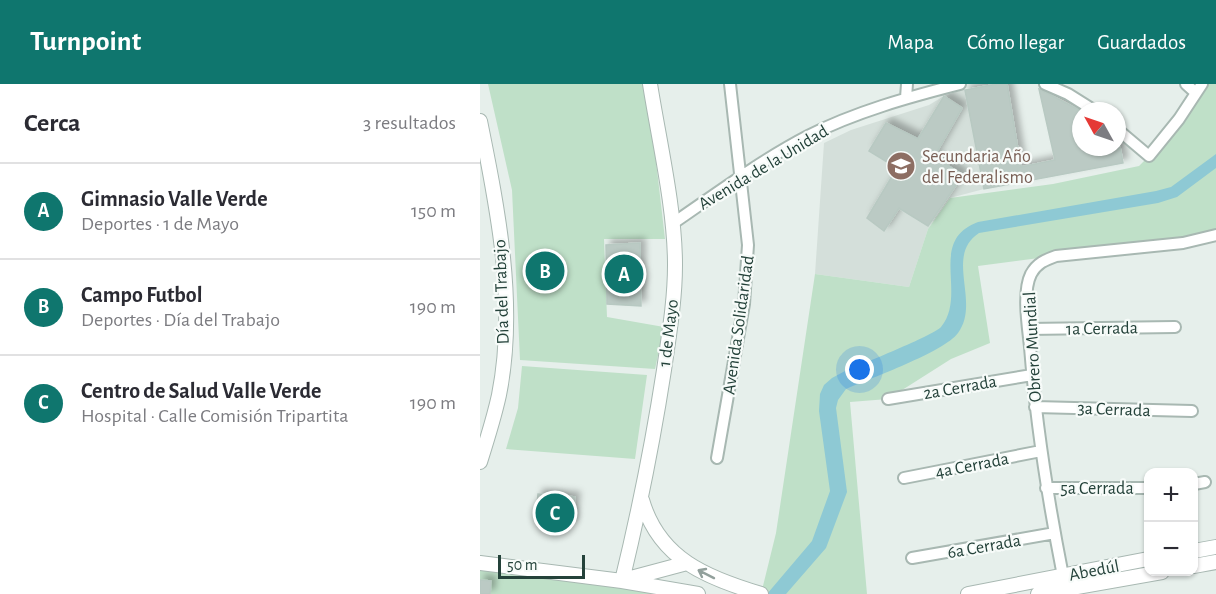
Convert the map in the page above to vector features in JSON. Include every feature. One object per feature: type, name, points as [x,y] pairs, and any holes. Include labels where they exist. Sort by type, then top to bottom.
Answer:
[{"type":"street","name":"1 de Mayo","points":[[622,581],[641,499],[673,303],[675,265],[672,224],[650,84]]},
{"type":"street","points":[[906,98],[907,84]]},
{"type":"street","name":"Avenida de la Unidad","points":[[672,224],[807,136],[906,98],[960,84]]},
{"type":"street","points":[[1045,84],[1081,102]]},
{"type":"street","points":[[1126,137],[1149,156],[1179,119],[1199,88],[1186,84]]},
{"type":"street","name":"Avenida Solidaridad","points":[[717,458],[739,340],[747,276],[748,245],[734,86]]},
{"type":"street","name":"Día del Trabajo","points":[[480,121],[498,224],[506,313],[499,394],[480,462]]},
{"type":"street","name":"Obrero Mundial","points":[[1063,576],[1046,488],[1035,407],[1028,329],[1027,288],[1030,276],[1044,260],[1056,256],[1184,243],[1216,235]]},
{"type":"street","name":"1a Cerrada","points":[[1028,329],[1175,327]]},
{"type":"street","name":"2a Cerrada","points":[[888,399],[1032,375]]},
{"type":"street","name":"3a Cerrada","points":[[1035,407],[1192,411]]},
{"type":"street","name":"4a Cerrada","points":[[904,478],[1041,451]]},
{"type":"street","name":"5a Cerrada","points":[[1046,488],[1144,488]]},
{"type":"street","points":[[641,499],[645,513],[657,535],[674,553],[716,579],[761,594]]},
{"type":"street","name":"6a Cerrada","points":[[912,558],[1055,533]]},
{"type":"street","points":[[1198,550],[1216,547]]},
{"type":"street","name":"Abedúl","points":[[968,594],[1144,560]]},
{"type":"street","points":[[1198,565],[1216,562]]},
{"type":"street","points":[[480,563],[622,581],[698,594]]},
{"type":"street","points":[[622,581],[687,563]]},
{"type":"street","name":"Abedúl","points":[[1038,594],[1144,575]]},
{"type":"shaded area","name":"Secundaria Año del Federalismo","points":[[965,89],[984,189],[950,198],[928,229],[909,287],[815,274],[824,143],[851,130],[929,105],[944,96]]},
{"type":"green space","points":[[488,84],[647,84],[665,239],[604,239],[607,317],[664,327],[655,369],[520,360],[512,190]]},
{"type":"green space","points":[[1201,84],[1216,84],[1216,235],[978,266],[990,343],[951,359],[888,399],[850,402],[867,594],[761,594],[776,533],[815,274],[909,287],[928,229],[950,198],[1053,184],[1139,166],[1149,156]]},
{"type":"green space","points":[[522,366],[647,375],[635,459],[506,449],[518,408]]},
{"type":"green space","points":[[480,563],[698,594],[480,594]]},
{"type":"water","points":[[1216,154],[1216,168],[1177,197],[1158,203],[979,233],[969,243],[964,254],[966,308],[964,321],[958,333],[923,356],[846,389],[838,400],[836,408],[847,492],[826,548],[786,594],[767,594],[812,541],[830,491],[819,411],[820,394],[824,385],[845,371],[911,343],[941,327],[948,314],[951,299],[951,255],[955,242],[963,231],[978,222],[1171,187]]},
{"type":"building","points":[[1007,84],[1021,167],[1055,160],[1039,89],[1072,106],[1072,156],[1122,156],[1123,163],[984,189],[965,90]]},
{"type":"building","points":[[944,96],[962,108],[934,157],[963,175],[928,226],[899,208],[884,231],[867,218],[897,168],[869,151],[886,123],[918,139]]},
{"type":"building","points":[[640,243],[641,306],[607,304],[606,245]]},
{"type":"building","points":[[538,494],[575,497],[572,525],[535,521]]},
{"type":"building","points":[[480,580],[491,581],[490,594],[480,594]]},
{"type":"place","name":"Secundaria Año del Federalismo","points":[[901,166]]},
{"type":"place","name":"Campo Futbol","points":[[545,271]]},
{"type":"place","name":"Gimnasio Valle Verde","points":[[624,274]]},
{"type":"place","name":"Centro de Salud Valle Verde","points":[[555,513]]}]
